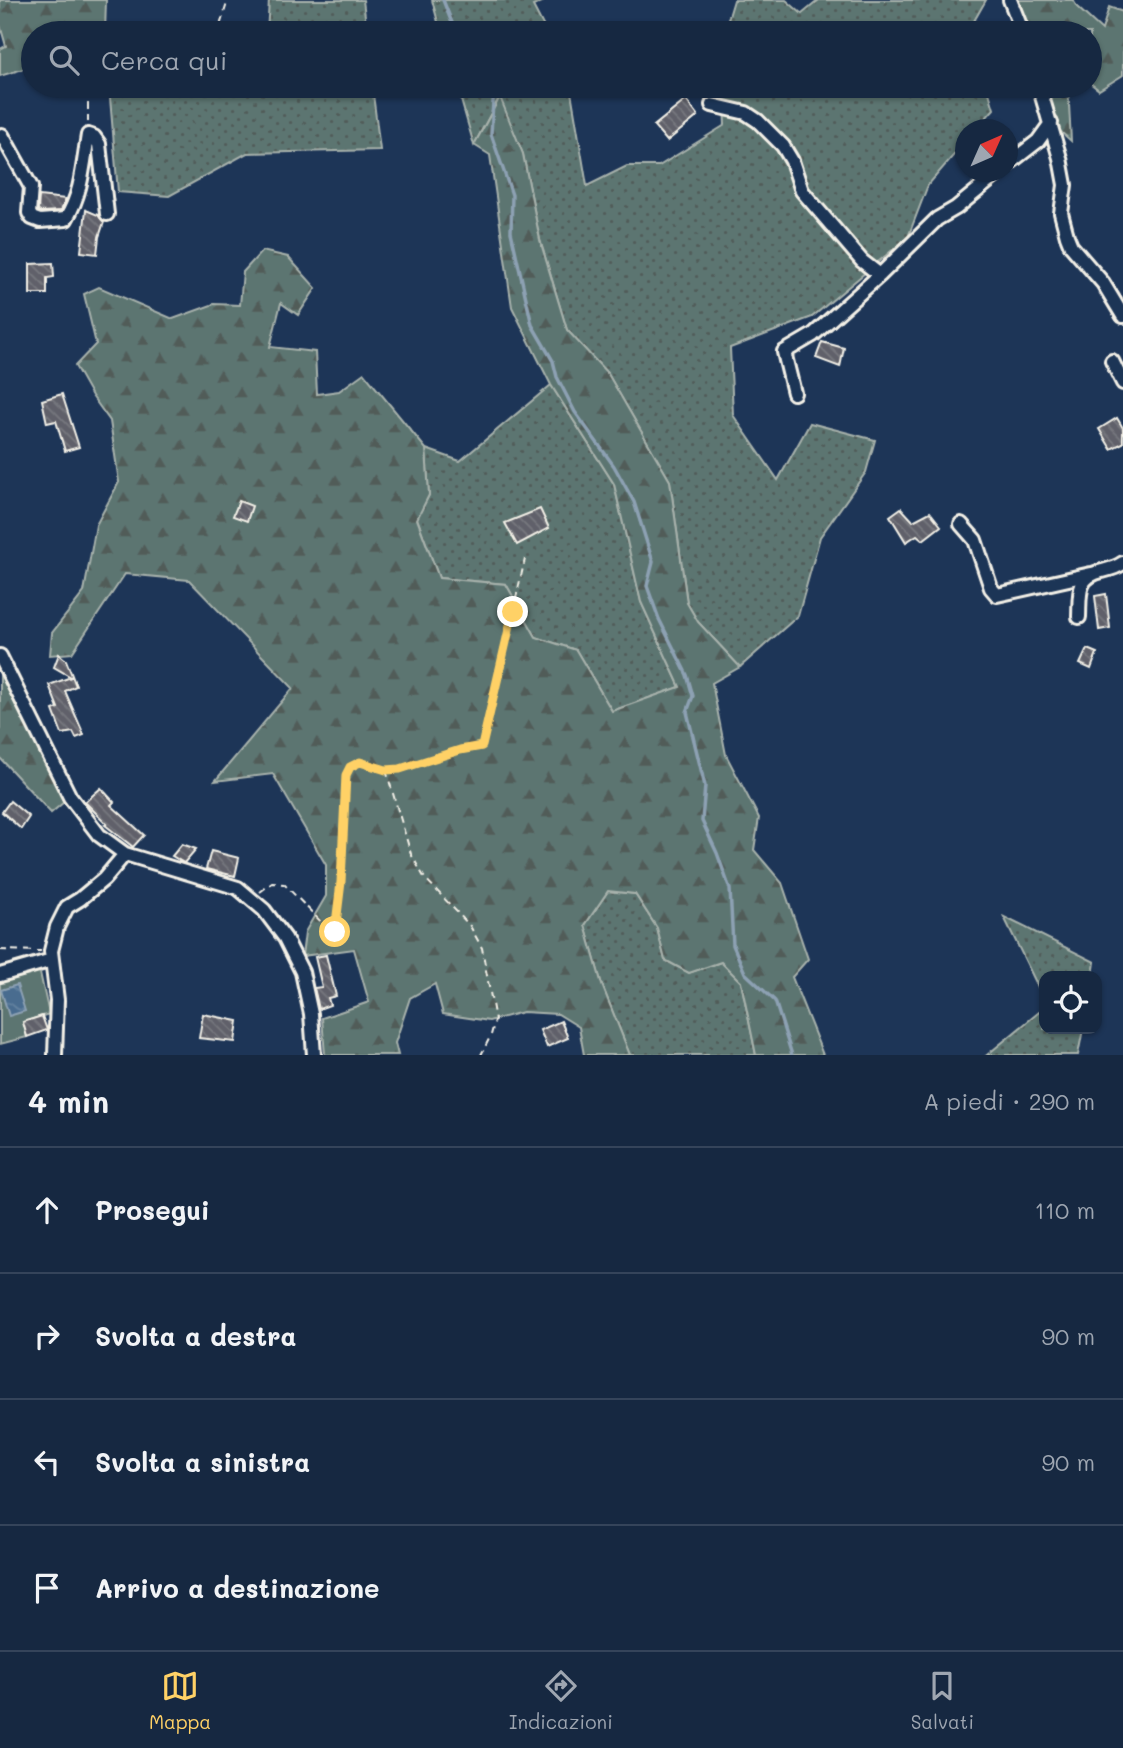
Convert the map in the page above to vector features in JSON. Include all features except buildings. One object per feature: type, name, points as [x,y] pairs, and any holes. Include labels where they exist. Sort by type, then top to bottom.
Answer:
[{"type":"street","points":[[1010,0],[1018,21]]},
{"type":"street","points":[[1043,98],[1065,185],[1060,213],[1066,236],[1071,246],[1103,283],[1123,316]]},
{"type":"street","points":[[712,105],[746,113],[783,146],[792,161],[802,191],[862,261],[880,275]]},
{"type":"street","points":[[1018,156],[1038,141],[1051,124]]},
{"type":"street","points":[[0,136],[2,135],[31,187],[29,213],[32,218],[40,221],[66,219],[85,169],[88,135],[94,136],[99,144],[107,214]]},
{"type":"street","points":[[794,393],[784,352],[813,335],[937,219],[956,208],[988,182]]},
{"type":"street","points":[[1112,361],[1123,383]]},
{"type":"street","points":[[961,524],[975,540],[991,588],[998,595],[1117,568],[1123,563]]},
{"type":"street","points":[[1079,617],[1080,593],[1084,580],[1091,574]]},
{"type":"street","points":[[0,656],[70,797],[99,835],[125,855],[237,888],[264,910],[285,938],[302,972],[311,1014],[314,1055]]},
{"type":"street","points":[[55,1055],[57,1000],[51,956],[57,927],[67,907],[104,879],[125,855]]},
{"type":"street","points":[[0,975],[51,956]]},
{"type":"path","points":[[221,21],[228,0]]},
{"type":"path","points":[[88,135],[89,98]]},
{"type":"path","points":[[253,901],[264,887],[272,883],[284,884],[329,930],[335,932],[341,882],[346,775],[350,767],[360,762],[386,770],[400,769],[482,746],[525,559]]},
{"type":"path","points":[[386,770],[411,855],[424,877],[470,926],[482,948],[495,1020],[481,1055]]},
{"type":"path","points":[[0,950],[51,956]]},
{"type":"green space","points":[[0,0],[106,0],[105,21],[21,21],[21,70],[0,76],[0,49],[6,46],[0,25]]},
{"type":"green space","points":[[269,0],[363,0],[366,21],[268,21]]},
{"type":"green space","points":[[432,0],[546,0],[533,6],[541,21],[438,21]]},
{"type":"green space","points":[[734,0],[786,0],[802,14],[819,0],[986,0],[974,21],[728,21]]},
{"type":"green space","points":[[1008,0],[1073,0],[1092,21],[1016,21]]},
{"type":"green space","points":[[1109,7],[1123,12],[1123,75],[1102,88],[1102,30]]},
{"type":"green space","points":[[110,98],[374,98],[380,150],[247,153],[169,196],[118,192]]},
{"type":"green space","points":[[460,98],[499,98],[474,145]]},
{"type":"green space","points":[[499,98],[572,98],[587,186],[627,166],[659,166],[725,125],[724,98],[991,98],[994,109],[985,119],[955,119],[955,154],[928,185],[908,237],[812,317],[730,348],[733,415],[778,480],[810,423],[875,440],[866,472],[820,537],[798,616],[740,667],[698,622],[687,603],[670,481],[608,374],[567,330],[540,240],[523,154]]},
{"type":"green space","points":[[500,98],[523,154],[540,240],[567,330],[608,374],[670,481],[687,603],[698,622],[740,667],[712,683],[726,755],[759,818],[754,850],[782,883],[808,959],[792,977],[823,1055],[756,1055],[741,982],[721,962],[689,973],[665,960],[657,928],[635,894],[608,891],[585,925],[602,985],[630,1055],[584,1055],[579,1027],[558,1014],[523,1012],[489,1021],[443,1014],[435,984],[410,998],[395,1043],[398,1055],[325,1055],[322,1018],[369,1002],[354,949],[302,956],[305,932],[326,896],[326,865],[273,774],[215,781],[293,688],[189,580],[125,574],[72,653],[50,655],[52,633],[84,592],[96,525],[119,482],[110,421],[75,366],[96,344],[84,294],[99,287],[173,319],[214,304],[240,305],[243,272],[262,251],[288,257],[316,288],[298,315],[281,303],[270,347],[315,352],[317,394],[339,391],[364,373],[426,449],[429,495],[417,519],[439,578],[506,584],[536,637],[576,650],[612,711],[680,687],[641,602],[614,484],[551,385],[512,307],[490,155],[474,145]]},
{"type":"green space","points":[[1043,98],[1069,98],[1071,141],[1051,123]]},
{"type":"green space","points":[[551,385],[614,484],[641,602],[680,687],[612,711],[576,650],[536,637],[506,584],[439,578],[417,518],[429,495],[426,449],[460,461]]},
{"type":"green space","points":[[0,656],[64,802],[51,813],[0,758]]},
{"type":"green space","points":[[608,891],[635,894],[657,928],[665,960],[689,973],[721,962],[741,982],[756,1055],[630,1055],[602,985],[585,925]]},
{"type":"green space","points":[[1004,917],[1095,962],[1094,971],[1039,971],[1039,989]]},
{"type":"green space","points":[[39,968],[49,1014],[23,1022],[27,1037],[0,1044],[0,979]]},
{"type":"green space","points":[[1039,1012],[1039,1034],[1082,1034],[1078,1055],[987,1055]]},
{"type":"water","points":[[17,985],[25,1011],[9,1016],[1,990]]},
{"type":"waterway","points":[[443,0],[451,21]]},
{"type":"waterway","points":[[493,98],[491,134],[512,195],[511,232],[532,325],[553,361],[557,377],[575,412],[614,466],[634,502],[653,562],[647,586],[659,619],[687,675],[693,696],[687,712],[705,786],[702,821],[730,889],[733,945],[745,973],[775,1001],[792,1055]]},
{"type":"route","points":[[335,932],[341,882],[346,775],[350,767],[360,762],[386,770],[400,769],[482,746],[513,612]]}]
